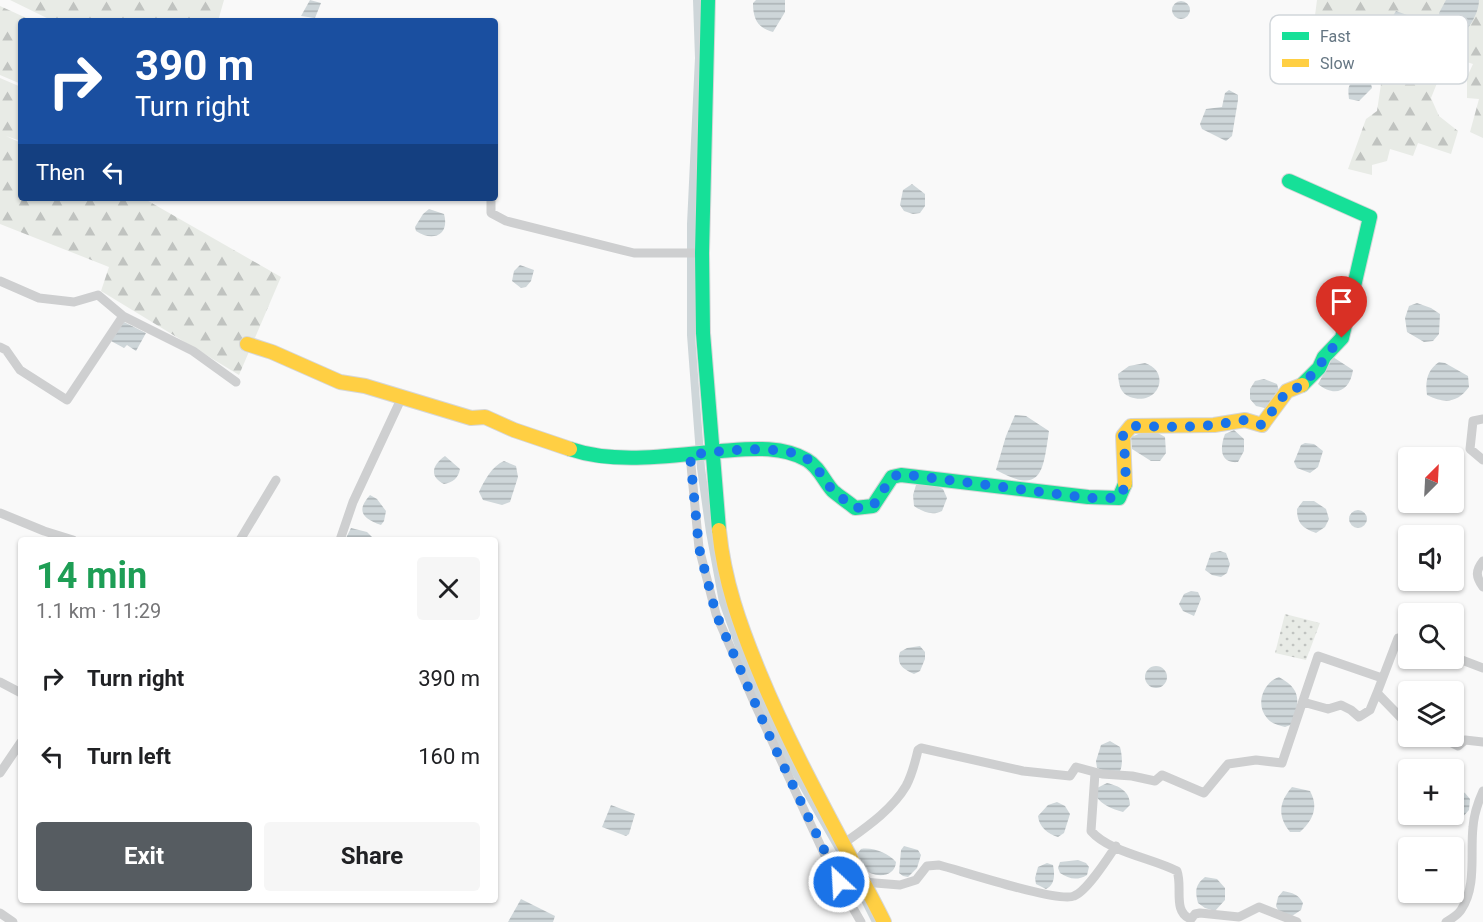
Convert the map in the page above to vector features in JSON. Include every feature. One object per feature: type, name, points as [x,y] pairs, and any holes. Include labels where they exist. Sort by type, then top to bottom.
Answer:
[{"type":"street","points":[[708,0],[702,253],[703,333],[722,560],[733,608],[782,725],[884,922]]},
{"type":"street","points":[[248,344],[340,382],[364,386],[471,418],[485,417],[514,430],[582,453],[634,458],[690,455],[714,451],[784,450],[808,460],[823,474],[832,490],[855,508],[873,506],[892,477],[901,474],[1088,498],[1119,498],[1123,492],[1125,476],[1123,435],[1131,426],[1182,427],[1245,420],[1262,425],[1287,391],[1299,387],[1319,368],[1324,357],[1342,338],[1370,217],[1289,181]]},
{"type":"street","points":[[490,201],[491,213],[506,221],[634,253],[702,253]]},
{"type":"street","points":[[0,281],[39,298],[74,302],[98,295],[123,315],[193,351],[236,382]]},
{"type":"street","points":[[0,347],[6,350],[20,370],[67,400],[123,315]]},
{"type":"street","points":[[341,537],[353,502],[402,397]]},
{"type":"street","points":[[1483,419],[1473,421],[1470,448],[1483,460]]},
{"type":"street","points":[[690,455],[699,548],[716,614],[835,877],[861,922]]},
{"type":"street","points":[[242,537],[276,480]]},
{"type":"street","points":[[0,513],[63,537]]},
{"type":"street","points":[[1483,561],[1477,568],[1477,578],[1483,587]]},
{"type":"street","points":[[1303,702],[1328,709],[1341,705],[1359,717],[1370,710],[1398,638]]},
{"type":"street","points":[[843,844],[868,826],[893,803],[905,788],[918,750],[921,748],[1023,771],[1070,776],[1076,767],[1111,776],[1132,776],[1155,781],[1162,775],[1204,793],[1228,764],[1256,760],[1282,763],[1318,656],[1382,678]]},
{"type":"street","points":[[1464,661],[1483,668]]},
{"type":"street","points":[[0,682],[18,691]]},
{"type":"street","points":[[1377,693],[1398,715]]},
{"type":"street","points":[[1464,741],[1483,742]]},
{"type":"street","points":[[0,773],[18,746]]},
{"type":"street","points":[[1095,773],[1091,831],[1116,846],[1177,871],[1180,882],[1179,909],[1189,919],[1200,913],[1239,917],[1259,907],[1297,922]]},
{"type":"street","points":[[1446,922],[1461,911],[1468,891],[1472,875],[1473,826],[1477,804],[1483,791]]},
{"type":"street","points":[[863,882],[900,885],[916,880],[927,866],[939,865],[1021,888],[1067,897],[1082,892],[1116,846]]},
{"type":"street","points":[[0,913],[13,922]]},
{"type":"green space","points":[[10,0],[224,0],[219,18],[47,18]]},
{"type":"green space","points":[[1317,0],[1483,0],[1483,138],[1470,132],[1479,99],[1467,98],[1468,75],[1473,64],[1468,62],[1468,15],[1315,15]]},
{"type":"green space","points":[[0,6],[26,18],[18,18],[18,83],[0,75]]},
{"type":"green space","points":[[0,78],[18,86],[18,140],[6,136],[18,142],[18,201],[148,201],[281,277],[239,375],[101,291],[109,267],[0,224]]},
{"type":"green space","points":[[1381,84],[1437,84],[1431,98],[1439,116],[1458,131],[1451,154],[1418,143],[1413,156],[1390,149],[1387,161],[1372,165],[1372,175],[1348,169],[1366,119],[1377,111]]},
{"type":"green space","points":[[1285,614],[1320,623],[1306,660],[1275,653]]},
{"type":"shaded area","points":[[310,0],[321,3],[315,18],[301,16]]},
{"type":"shaded area","points":[[756,0],[785,0],[785,12],[773,32],[763,28],[757,22],[753,8]]},
{"type":"shaded area","points":[[1446,0],[1479,0],[1477,11],[1468,28],[1468,15],[1440,15]]},
{"type":"shaded area","points":[[1181,1],[1187,4],[1190,10],[1187,16],[1181,19],[1175,16],[1172,10],[1175,4]]},
{"type":"shaded area","points":[[1396,11],[1407,15],[1393,15]]},
{"type":"shaded area","points":[[1371,84],[1372,88],[1359,101],[1349,99],[1350,85]]},
{"type":"shaded area","points":[[1229,90],[1238,95],[1238,100],[1232,136],[1226,141],[1202,129],[1200,124],[1206,109],[1222,107],[1225,93]]},
{"type":"shaded area","points":[[912,184],[925,194],[925,206],[920,213],[913,214],[904,211],[900,205],[903,190]]},
{"type":"shaded area","points":[[429,209],[444,214],[444,227],[438,235],[428,236],[416,231],[415,227]]},
{"type":"shaded area","points":[[520,265],[534,270],[531,281],[526,287],[521,288],[512,281],[514,271]]},
{"type":"shaded area","points":[[1417,303],[1440,314],[1439,334],[1433,341],[1424,342],[1407,332],[1405,318],[1409,306]]},
{"type":"shaded area","points":[[124,322],[146,333],[136,351],[127,345],[124,348],[111,341]]},
{"type":"shaded area","points":[[1333,357],[1353,370],[1349,383],[1345,387],[1341,390],[1330,391],[1318,384]]},
{"type":"shaded area","points":[[1439,362],[1468,376],[1469,387],[1455,399],[1445,401],[1427,395],[1428,377]]},
{"type":"shaded area","points":[[1145,363],[1153,367],[1158,374],[1160,380],[1158,387],[1148,397],[1140,399],[1130,397],[1121,388],[1118,374],[1129,366]]},
{"type":"shaded area","points":[[1264,379],[1277,384],[1279,391],[1271,405],[1265,408],[1256,406],[1250,399],[1250,389],[1255,381]]},
{"type":"shaded area","points":[[1015,415],[1026,416],[1049,431],[1042,467],[1038,475],[1032,479],[1023,480],[996,470]]},
{"type":"shaded area","points":[[1151,429],[1165,437],[1166,453],[1160,461],[1151,461],[1132,449],[1131,437]]},
{"type":"shaded area","points":[[1234,430],[1244,439],[1244,451],[1238,462],[1227,460],[1222,449],[1225,434]]},
{"type":"shaded area","points":[[1314,444],[1323,451],[1318,467],[1310,473],[1297,468],[1294,462],[1301,445]]},
{"type":"shaded area","points":[[445,456],[460,469],[455,480],[444,484],[436,478],[434,471],[437,463]]},
{"type":"shaded area","points":[[504,461],[516,466],[518,477],[510,502],[502,505],[483,500],[479,492],[483,483],[492,470]]},
{"type":"shaded area","points":[[932,484],[943,489],[947,498],[942,511],[935,513],[924,512],[914,506],[913,495],[916,485]]},
{"type":"shaded area","points":[[370,495],[377,499],[386,511],[381,525],[369,520],[363,513],[363,505]]},
{"type":"shaded area","points":[[1303,501],[1314,501],[1326,509],[1329,519],[1325,527],[1316,533],[1304,527],[1298,518],[1297,509]]},
{"type":"shaded area","points":[[1358,510],[1364,513],[1367,519],[1364,525],[1358,528],[1352,525],[1349,519],[1352,513]]},
{"type":"shaded area","points":[[351,528],[367,532],[372,537],[346,537]]},
{"type":"shaded area","points":[[1220,551],[1226,553],[1230,564],[1227,573],[1221,577],[1205,570],[1211,553]]},
{"type":"shaded area","points":[[1191,591],[1198,592],[1201,599],[1194,616],[1183,611],[1179,604],[1184,594]]},
{"type":"shaded area","points":[[920,646],[925,652],[925,659],[920,671],[914,674],[901,666],[899,656],[900,652],[907,648]]},
{"type":"shaded area","points":[[1156,666],[1164,669],[1167,677],[1164,685],[1156,688],[1148,685],[1145,677],[1148,669]]},
{"type":"shaded area","points":[[1279,677],[1292,686],[1297,696],[1293,724],[1285,727],[1269,720],[1263,713],[1261,701],[1265,689]]},
{"type":"shaded area","points":[[1110,741],[1120,747],[1122,759],[1120,771],[1112,774],[1097,768],[1096,761],[1101,745]]},
{"type":"shaded area","points":[[1107,783],[1120,788],[1128,796],[1130,805],[1123,812],[1101,802],[1096,796],[1097,788]]},
{"type":"shaded area","points":[[1292,787],[1310,791],[1314,802],[1311,818],[1300,832],[1290,832],[1283,821],[1281,810],[1284,799]]},
{"type":"shaded area","points":[[1464,793],[1470,799],[1469,810],[1464,816]]},
{"type":"shaded area","points":[[1057,802],[1065,806],[1070,814],[1064,833],[1058,837],[1045,830],[1038,816],[1048,805]]},
{"type":"shaded area","points":[[611,805],[635,814],[629,834],[626,836],[602,827]]},
{"type":"shaded area","points":[[904,846],[918,850],[921,855],[917,868],[908,877],[899,873],[901,850]]},
{"type":"shaded area","points":[[861,849],[885,853],[896,862],[895,868],[887,874],[872,874],[862,866],[857,854]]},
{"type":"shaded area","points":[[1078,860],[1089,867],[1087,875],[1073,879],[1060,873],[1058,868],[1060,862]]},
{"type":"shaded area","points":[[1047,863],[1053,865],[1054,875],[1053,882],[1046,889],[1036,884],[1035,878],[1038,867]]},
{"type":"shaded area","points":[[1205,877],[1217,879],[1225,888],[1225,900],[1215,911],[1198,903],[1197,888]]},
{"type":"shaded area","points":[[1283,891],[1295,894],[1303,903],[1301,910],[1292,916],[1280,914],[1276,906],[1278,897]]},
{"type":"shaded area","points":[[521,899],[555,916],[553,922],[508,922]]},
{"type":"waterway","points":[[697,0],[699,58],[691,224],[691,335],[701,468],[710,532],[723,602],[757,696],[780,745],[841,852]]},
{"type":"waterway","points":[[860,890],[876,922]]},
{"type":"traffic: fast","points":[[708,0],[702,253],[703,333],[719,530]]},
{"type":"traffic: fast","points":[[1289,181],[1370,217],[1342,338],[1324,357],[1319,368],[1302,385]]},
{"type":"traffic: fast","points":[[570,449],[588,454],[626,458],[754,449],[787,452],[811,463],[833,491],[855,508],[873,506],[892,477],[901,475],[1088,497],[1119,498],[1125,484]]},
{"type":"traffic: slow","points":[[247,344],[272,352],[340,382],[365,386],[471,418],[485,417],[514,430],[570,449]]},
{"type":"traffic: slow","points":[[1125,484],[1123,436],[1131,426],[1214,425],[1245,420],[1262,425],[1287,391],[1302,385]]},
{"type":"traffic: slow","points":[[719,530],[721,549],[734,603],[760,674],[804,768],[884,922]]},
{"type":"route","points":[[839,882],[773,744],[716,614],[699,548],[690,455],[749,449],[784,450],[808,460],[823,474],[832,490],[855,508],[873,506],[892,477],[901,474],[1088,498],[1119,498],[1123,492],[1125,476],[1123,435],[1131,426],[1182,427],[1245,420],[1262,425],[1287,391],[1299,387],[1319,368],[1324,357],[1342,338]]}]
